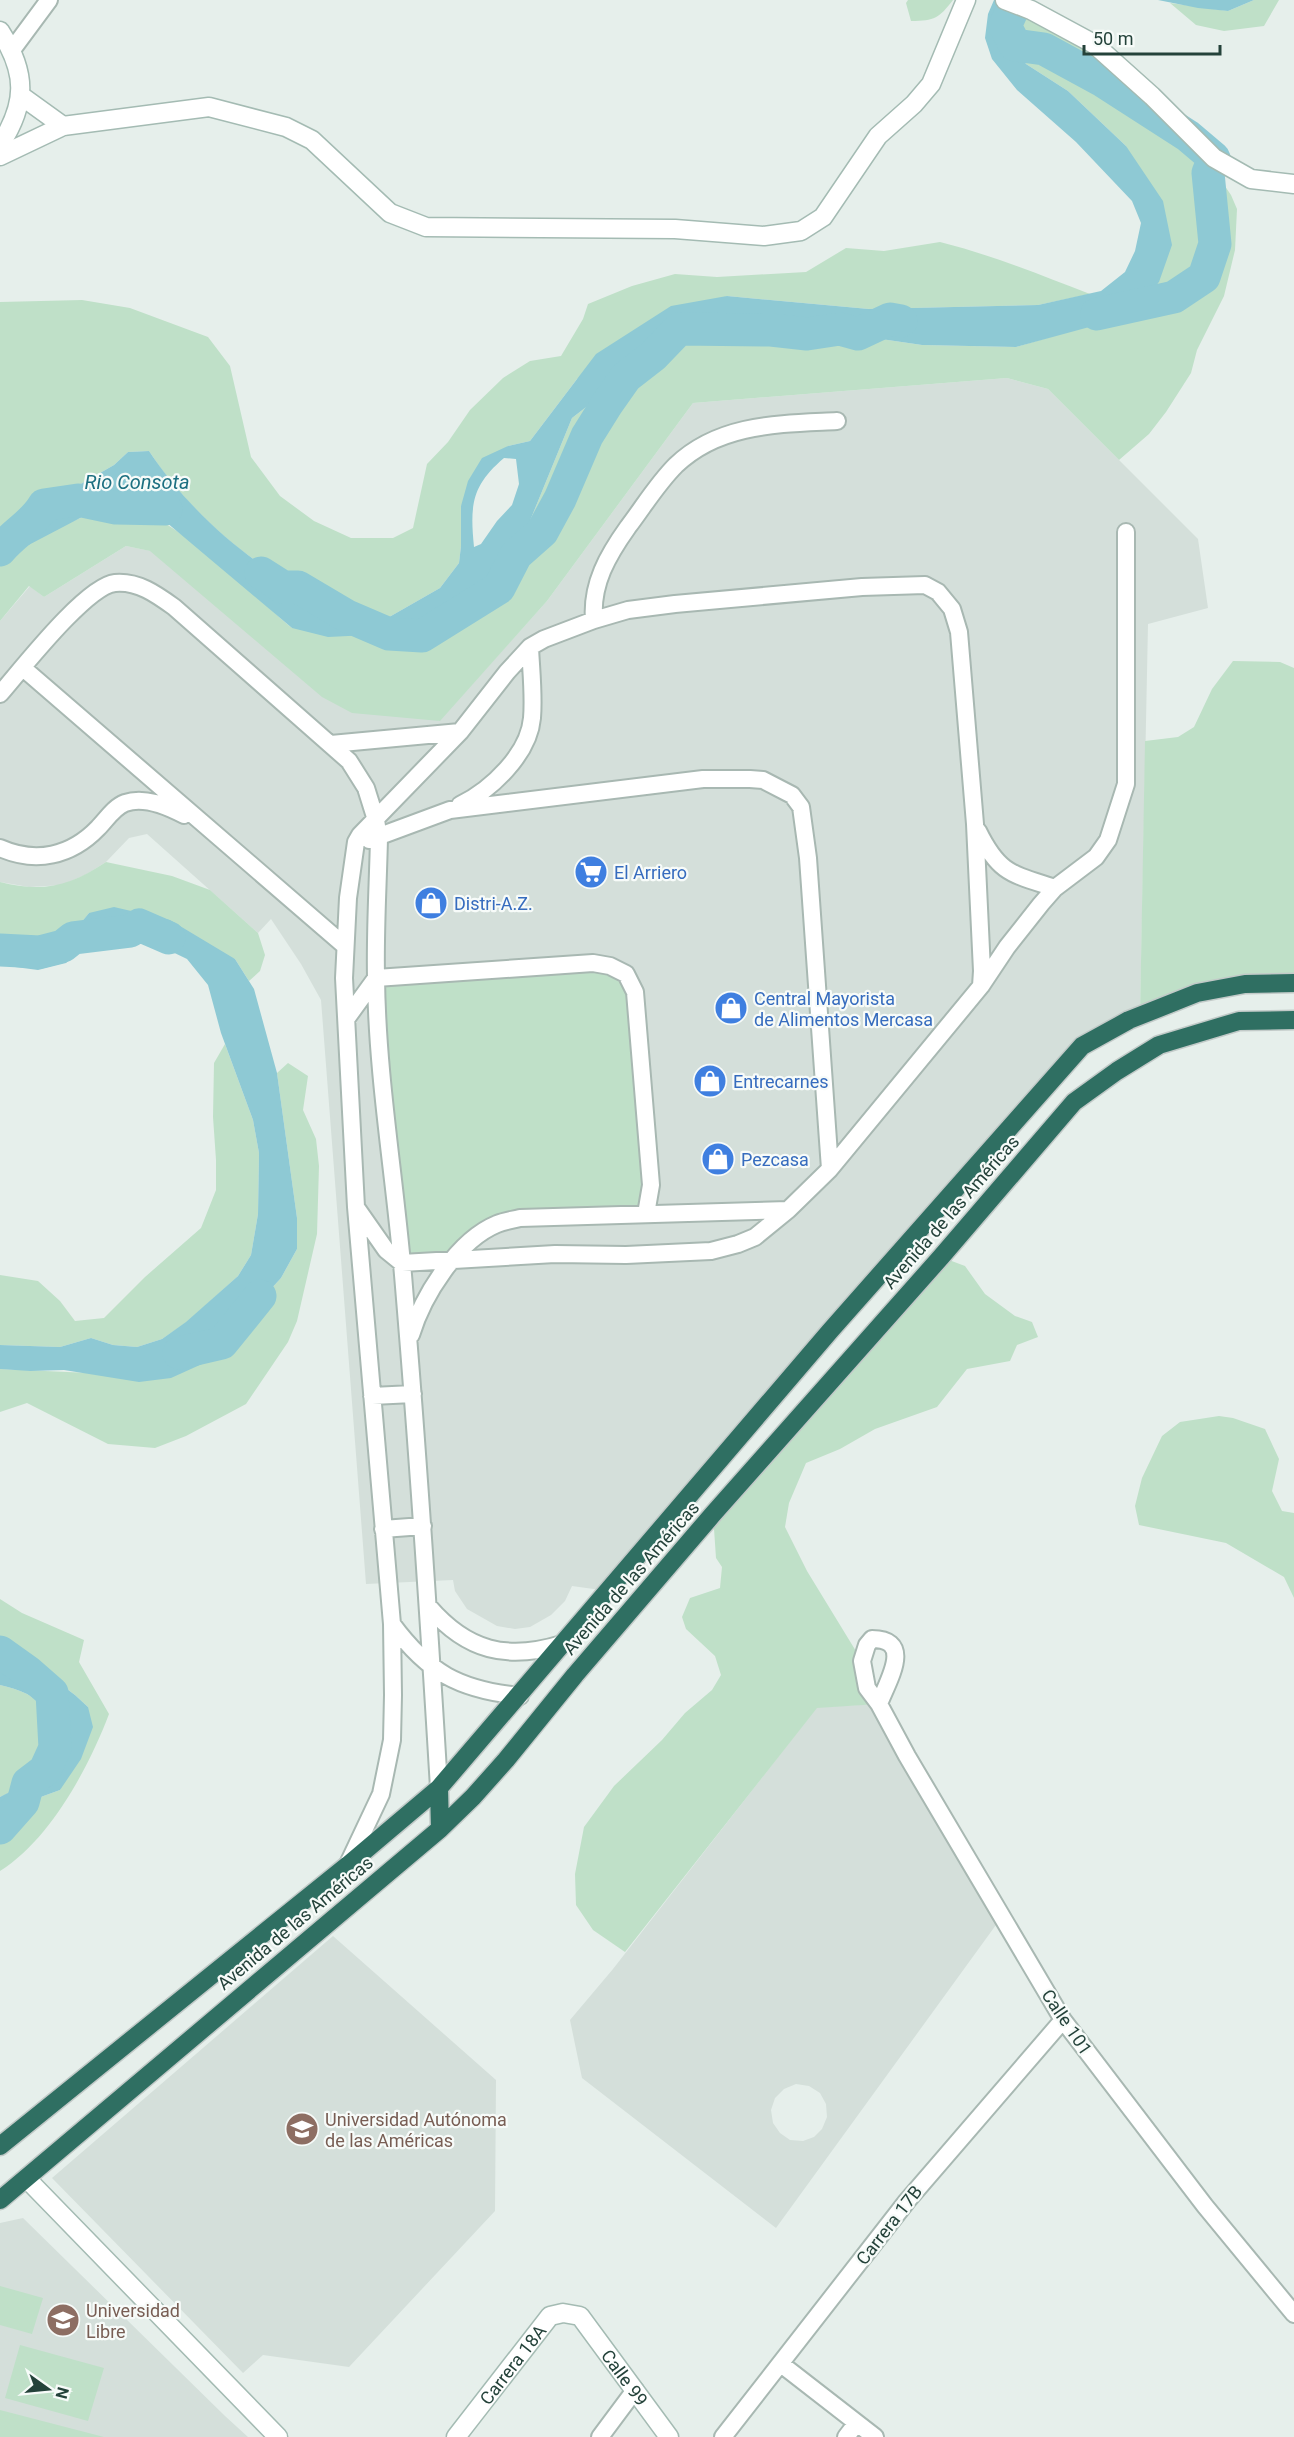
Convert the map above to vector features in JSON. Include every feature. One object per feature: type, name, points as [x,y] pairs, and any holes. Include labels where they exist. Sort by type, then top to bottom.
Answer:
[{"type":"highway","name":"Avenida de las Américas","points":[[0,2146],[348,1865],[439,1788],[830,1331],[1082,1046],[1129,1020],[1197,993],[1245,984],[1294,983]]},
{"type":"highway","name":"Avenida de las Américas","points":[[0,2200],[440,1829],[473,1797],[575,1675],[1074,1102],[1117,1071],[1159,1046],[1239,1021],[1294,1020]]},
{"type":"highway","points":[[520,1696],[549,1689],[575,1675]]},
{"type":"highway","points":[[439,1788],[440,1829]]},
{"type":"street","points":[[12,50],[49,0]]},
{"type":"street","points":[[0,156],[63,126],[208,106],[286,127],[312,140],[390,213],[426,227],[675,229],[764,236],[801,231],[824,217],[878,136],[914,104],[930,84],[966,0]]},
{"type":"street","points":[[1005,0],[1031,10],[1094,44],[1152,96],[1214,158],[1251,179],[1294,184]]},
{"type":"street","points":[[0,31],[12,50],[17,64],[20,95],[13,125],[0,145]]},
{"type":"street","points":[[20,95],[63,126]]},
{"type":"street","points":[[594,620],[593,603],[607,560],[653,491],[677,464],[709,442],[742,429],[837,420]]},
{"type":"street","points":[[356,1207],[386,1250],[402,1263],[555,1254],[626,1255],[711,1251],[755,1237],[788,1210],[830,1169],[981,986],[1007,947],[1055,888],[1096,857],[1108,840],[1126,784],[1126,532]]},
{"type":"street","points":[[0,694],[63,622],[99,590],[112,583],[141,586],[174,607],[331,744],[349,761],[362,781],[376,820],[379,838],[376,978],[393,1188],[409,1341],[429,1607],[439,1788]]},
{"type":"street","points":[[348,1865],[381,1794],[389,1757],[393,1695],[392,1624],[356,1207],[344,978],[348,898],[356,842],[360,834],[460,732],[507,672],[530,647],[544,639],[628,610],[862,587],[925,585],[938,592],[952,609],[960,632],[975,824],[981,986]]},
{"type":"street","points":[[356,842],[379,838],[450,810],[473,799],[500,777],[529,733],[532,717],[530,647]]},
{"type":"street","points":[[23,668],[345,946]]},
{"type":"street","points":[[331,744],[460,732]]},
{"type":"street","points":[[450,810],[703,779],[763,780],[792,795],[801,807],[808,858],[830,1169]]},
{"type":"street","points":[[0,848],[44,856],[65,853],[82,843],[124,803],[137,801],[171,808],[201,823]]},
{"type":"street","points":[[975,824],[990,855],[1006,871],[1055,888]]},
{"type":"street","points":[[376,978],[592,963],[610,966],[626,975],[635,992],[640,1050],[651,1185],[646,1214]]},
{"type":"street","points":[[347,1018],[376,978]]},
{"type":"street","points":[[409,1341],[424,1299],[433,1284],[469,1243],[484,1230],[498,1223],[520,1218],[788,1210]]},
{"type":"street","points":[[402,1263],[469,1243]]},
{"type":"street","points":[[372,1396],[413,1394]]},
{"type":"street","points":[[383,1529],[423,1526]]},
{"type":"street","points":[[429,1607],[445,1626],[466,1640],[489,1649],[513,1653],[538,1651],[562,1644]]},
{"type":"street","points":[[392,1624],[409,1648],[432,1667],[459,1683],[489,1693],[520,1696]]},
{"type":"street","name":"Calle 101","points":[[879,1704],[907,1756],[1062,2020],[1212,2215],[1294,2314]]},
{"type":"street","name":"Carrera 17B","points":[[723,2437],[907,2201],[1062,2020]]},
{"type":"street","points":[[27,2179],[278,2437]]},
{"type":"street","name":"Carrera 18A","points":[[456,2437],[550,2316],[563,2313],[580,2316]]},
{"type":"street","name":"Calle 99","points":[[580,2316],[669,2437]]},
{"type":"street","points":[[781,2364],[851,2430],[875,2437]]},
{"type":"street","points":[[600,2437],[635,2390]]},
{"type":"shaded area","name":"Central Mayorista de Alimentos Mercasa","points":[[1007,378],[1048,389],[1198,539],[1208,608],[1148,624],[1140,1016],[1105,1033],[608,1591],[572,1586],[565,1601],[551,1615],[530,1627],[515,1629],[497,1626],[467,1609],[455,1591],[453,1580],[366,1584],[321,1000],[301,964],[271,919],[258,933],[147,834],[129,838],[106,862],[87,874],[62,885],[29,887],[0,882],[0,621],[30,586],[44,597],[126,546],[151,551],[439,721],[547,601],[693,403]]},
{"type":"shaded area","points":[[879,1704],[1001,1918],[776,2228],[582,2078],[570,2020],[613,1969],[817,1707]],"holes":[[[796,2084],[809,2086],[820,2093],[826,2104],[827,2117],[822,2129],[814,2137],[803,2141],[790,2140],[780,2133],[773,2123],[771,2110],[775,2098],[784,2089]]]},
{"type":"shaded area","name":"Universidad Autónoma de las Américas","points":[[333,1936],[496,2080],[495,2211],[349,2367],[263,2355],[243,2373],[52,2178]]},
{"type":"shaded area","name":"Universidad Libre","points":[[23,2218],[248,2437],[0,2437],[0,2223]]},
{"type":"green space","points":[[908,0],[953,0],[936,17],[911,21],[906,3]]},
{"type":"green space","points":[[1254,0],[1279,0],[1264,26],[1224,31],[1196,25],[1170,3],[1228,11]]},
{"type":"green space","points":[[1008,10],[1094,44],[1214,158],[1218,176],[1237,209],[1235,250],[1224,296],[1197,350],[1191,373],[1149,434],[1119,460],[1048,389],[1007,378],[693,403],[547,601],[440,721],[352,713],[322,697],[150,551],[126,546],[44,597],[29,586],[0,621],[0,560],[80,518],[112,508],[126,507],[144,512],[188,539],[292,628],[420,626],[445,621],[470,607],[499,571],[516,555],[572,418],[652,356],[684,336],[709,330],[811,324],[922,345],[1016,347],[1064,333],[1159,282],[1126,146],[1068,91],[1026,64],[1005,26]]},
{"type":"green space","points":[[940,242],[997,259],[1090,294],[1038,305],[869,309],[727,296],[577,379],[530,441],[508,446],[461,506],[459,563],[440,588],[384,620],[318,597],[294,585],[246,554],[202,516],[149,451],[128,452],[114,465],[44,505],[0,535],[0,302],[82,300],[130,308],[208,337],[230,366],[251,457],[280,496],[314,521],[351,538],[393,538],[413,528],[427,464],[448,442],[470,410],[503,378],[530,361],[561,356],[583,319],[588,304],[632,286],[675,274],[717,277],[806,272],[846,248],[884,251]]},
{"type":"green space","points":[[1233,661],[1280,662],[1294,668],[1294,983],[1246,984],[1140,1016],[1145,741],[1178,737],[1194,727],[1212,689]]},
{"type":"green space","points":[[106,862],[172,876],[210,890],[258,933],[265,955],[260,971],[249,981],[235,959],[89,913],[63,946],[40,952],[0,950],[0,882],[30,887],[56,885],[80,877]]},
{"type":"green space","points":[[593,963],[626,974],[646,1214],[520,1218],[469,1243],[402,1263],[376,978]]},
{"type":"green space","points":[[225,1044],[253,1120],[259,1153],[258,1214],[251,1255],[238,1276],[187,1322],[162,1339],[137,1347],[113,1345],[91,1338],[60,1347],[0,1345],[0,1275],[38,1281],[60,1301],[75,1321],[104,1318],[145,1277],[201,1228],[216,1190],[213,1117],[214,1063]]},
{"type":"green space","points":[[288,1063],[308,1076],[303,1110],[316,1139],[319,1166],[317,1234],[297,1321],[288,1342],[246,1404],[186,1436],[155,1448],[108,1444],[27,1403],[0,1412],[0,1369],[90,1373],[222,1343],[281,1278],[297,1249],[297,1218],[277,1073]]},
{"type":"green space","points":[[941,1257],[965,1266],[985,1294],[1015,1316],[1032,1322],[1038,1337],[1017,1345],[1010,1361],[967,1369],[937,1407],[875,1429],[840,1449],[806,1463],[789,1503],[785,1527],[807,1571],[862,1661],[879,1704],[817,1708],[625,1952],[593,1930],[576,1905],[575,1874],[584,1827],[614,1786],[662,1740],[685,1713],[712,1690],[721,1675],[715,1656],[686,1629],[682,1617],[690,1598],[720,1588],[722,1567],[716,1558],[713,1514]]},
{"type":"green space","points":[[1219,1416],[1233,1418],[1265,1429],[1279,1459],[1272,1491],[1282,1511],[1294,1513],[1294,1598],[1284,1577],[1226,1543],[1139,1525],[1135,1506],[1142,1478],[1162,1436],[1180,1422]]},
{"type":"green space","points":[[0,1599],[22,1613],[84,1640],[79,1662],[109,1714],[91,1757],[66,1801],[35,1841],[18,1858],[0,1871],[0,1843],[19,1830],[38,1798],[60,1790],[88,1707],[40,1669],[0,1652]]},
{"type":"green space","points":[[0,1685],[27,1694],[36,1700],[49,1718],[54,1740],[50,1761],[44,1771],[29,1783],[0,1797]]},
{"type":"green space","points":[[0,2286],[43,2298],[32,2334],[0,2325]]},
{"type":"green space","points":[[20,2345],[104,2368],[88,2421],[5,2398]]},
{"type":"green space","points":[[0,2410],[104,2437],[0,2437]]},
{"type":"water","name":"Rio Consota","points":[[994,0],[1015,0],[1008,10],[1005,26],[1026,64],[1068,91],[1126,146],[1163,201],[1172,245],[1159,282],[1140,305],[1115,320],[1016,347],[922,345],[811,324],[709,330],[684,336],[652,356],[572,418],[516,555],[499,571],[470,607],[445,621],[389,634],[328,637],[292,628],[166,522],[128,507],[84,516],[0,560],[0,535],[44,505],[114,465],[128,452],[149,451],[183,495],[203,516],[224,536],[270,571],[318,597],[384,620],[440,588],[459,563],[461,506],[468,481],[482,458],[508,446],[530,441],[596,354],[671,306],[727,296],[869,309],[1038,305],[1101,291],[1125,272],[1135,251],[1141,223],[1132,201],[1076,142],[1017,90],[992,59],[985,38],[988,14]],"holes":[[[504,458],[516,459],[519,484],[512,505],[481,544],[474,547],[473,508],[479,488],[493,468]]]},
{"type":"water","points":[[1158,0],[1254,0],[1228,11]]},
{"type":"water","points":[[114,907],[170,920],[235,959],[254,989],[277,1073],[297,1218],[297,1249],[281,1278],[202,1364],[171,1378],[139,1382],[64,1370],[0,1369],[0,1345],[60,1347],[91,1338],[113,1345],[137,1347],[162,1339],[186,1322],[238,1276],[251,1255],[258,1214],[259,1153],[253,1120],[221,1033],[208,985],[187,959],[129,931],[107,935],[86,945],[66,963],[38,970],[0,965],[0,950],[40,952],[62,946],[89,913]]},
{"type":"water","points":[[0,1652],[40,1669],[75,1695],[88,1707],[93,1727],[81,1759],[60,1790],[38,1798],[19,1830],[0,1843],[0,1797],[29,1782],[44,1771],[50,1761],[54,1740],[49,1718],[36,1700],[24,1693],[0,1685]]},
{"type":"waterway","points":[[1017,0],[1005,26],[1015,45],[1044,49],[1101,80],[1188,136],[1214,158],[1208,173],[1215,244],[1204,277],[1174,297],[1097,314]]},
{"type":"waterway","points":[[261,573],[283,587],[298,587],[347,616],[389,634],[422,636],[499,588],[516,555],[542,532],[560,499],[587,436],[607,404],[626,377],[653,356],[679,329],[771,330],[807,334],[840,329],[858,334],[890,319],[901,321]]},
{"type":"waterway","points":[[0,550],[40,512],[44,505],[78,500],[116,508],[166,509]]},
{"type":"waterway","points":[[0,950],[40,952],[63,946],[73,938],[130,931],[139,925],[169,938]]},
{"type":"waterway","points":[[179,1353],[222,1343],[260,1296]]},
{"type":"waterway","points":[[0,1652],[52,1693],[55,1748],[45,1770],[28,1783],[23,1802],[0,1828]]},
{"type":"place","name":"El Arriero","points":[[591,872]]},
{"type":"place","name":"Distri-A.Z.","points":[[431,903]]},
{"type":"place","name":"Central Mayorista de Alimentos Mercasa","points":[[731,1008]]},
{"type":"place","name":"Entrecarnes","points":[[710,1081]]},
{"type":"place","name":"Pezcasa","points":[[718,1159]]},
{"type":"place","name":"Universidad Autónoma de las Américas","points":[[302,2129]]},
{"type":"place","name":"Universidad Libre","points":[[63,2320]]}]
